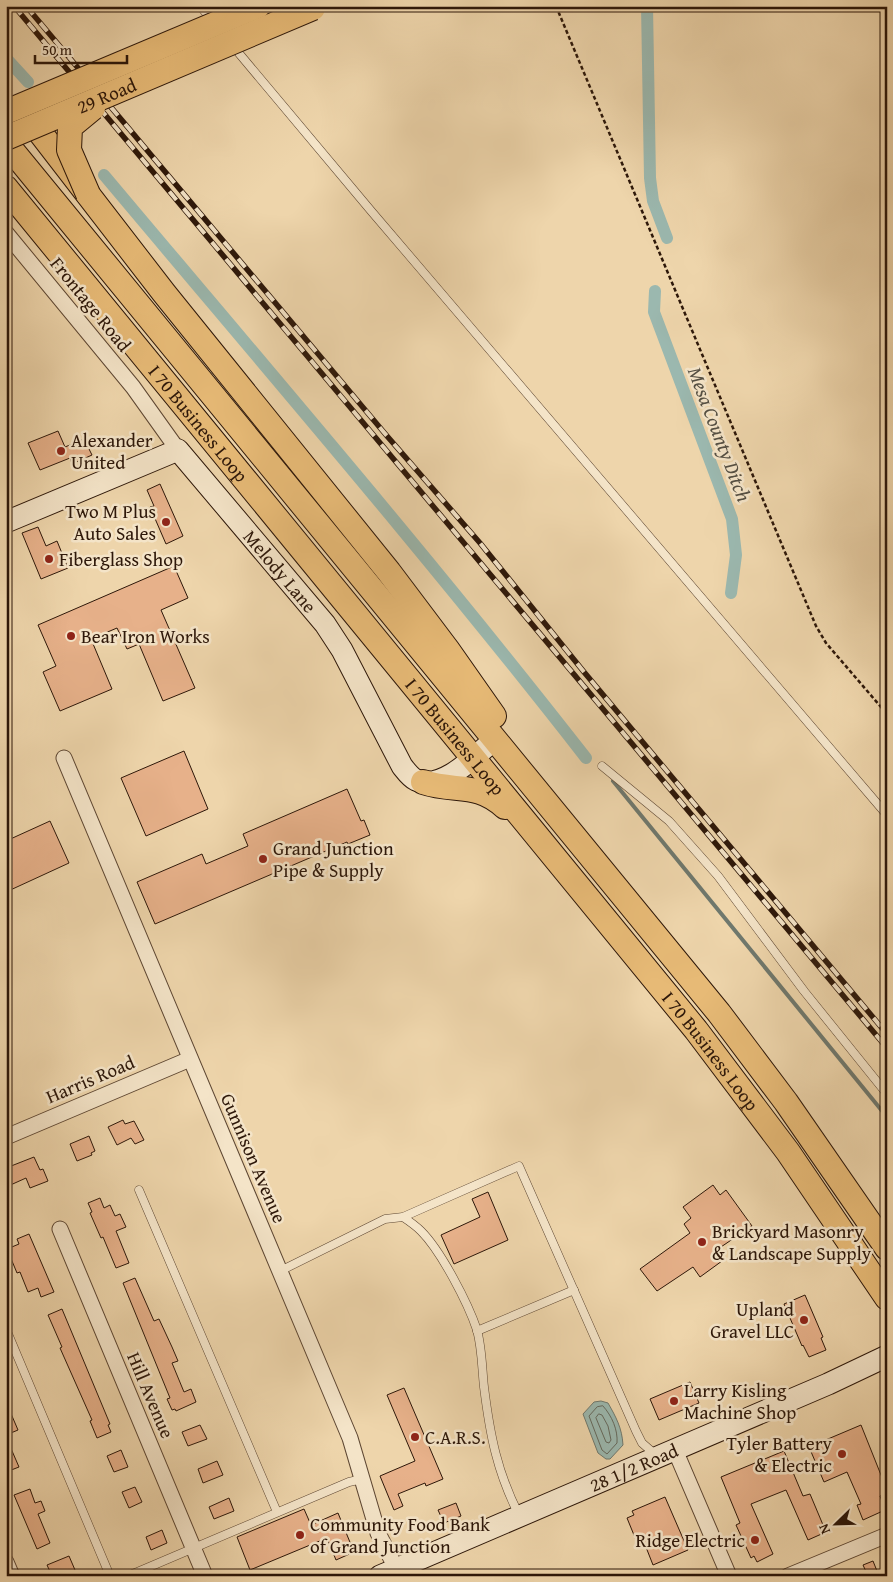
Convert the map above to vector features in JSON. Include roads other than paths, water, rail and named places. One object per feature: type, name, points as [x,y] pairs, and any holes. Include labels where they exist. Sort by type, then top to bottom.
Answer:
[{"type":"main road","name":"29 Road","points":[[13,110],[258,6]]},
{"type":"main road","name":"29 Road","points":[[6,138],[315,7]]},
{"type":"main road","points":[[88,194],[69,150],[70,127],[90,110],[146,84],[158,74]]},
{"type":"main road","points":[[13,110],[35,126],[164,293],[389,572],[447,649],[574,836]]},
{"type":"main road","name":"I 70 Business Loop","points":[[6,143],[719,1013],[802,1124],[887,1248]]},
{"type":"main road","points":[[6,148],[35,178]]},
{"type":"main road","name":"I 70 Business Loop","points":[[6,188],[696,1030],[788,1152],[887,1298]]},
{"type":"main road","points":[[423,782],[436,786],[468,788],[480,791],[502,804],[537,835]]},
{"type":"street","name":"Frontage Road","points":[[6,233],[133,387],[178,450]]},
{"type":"street","points":[[6,522],[178,450]]},
{"type":"street","name":"Melody Lane","points":[[178,450],[325,624],[342,650],[402,766],[414,779],[423,782]]},
{"type":"street","points":[[423,782],[434,782],[445,778],[495,739]]},
{"type":"street","name":"Gunnison Avenue","points":[[64,758],[350,1438],[378,1534],[392,1573]]},
{"type":"street","name":"Harris Road","points":[[6,1137],[190,1058]]},
{"type":"street","name":"Hill Avenue","points":[[60,1230],[205,1576]]},
{"type":"street","name":"28 1/2 Road","points":[[392,1573],[828,1384],[887,1356]]},
{"type":"street","points":[[666,1453],[729,1576]]},
{"type":"street","points":[[788,1576],[887,1535]]},
{"type":"street","points":[[6,1562],[12,1576]]},
{"type":"lane","points":[[200,6],[372,212],[887,815]]},
{"type":"lane","points":[[602,766],[669,820],[718,876],[804,992],[887,1094]]},
{"type":"lane","points":[[280,1271],[385,1219],[403,1217],[519,1166],[642,1444],[666,1453]]},
{"type":"lane","points":[[139,1190],[278,1512]]},
{"type":"lane","points":[[403,1217],[422,1232],[433,1247],[457,1284],[477,1331],[490,1434],[504,1480],[520,1516]]},
{"type":"lane","points":[[477,1331],[574,1290]]},
{"type":"lane","points":[[6,1330],[110,1576]]},
{"type":"lane","points":[[128,1576],[349,1482],[362,1479]]},
{"type":"water","points":[[594,1402],[608,1403],[611,1408],[618,1423],[623,1445],[610,1459],[606,1459],[598,1453],[583,1414]]},
{"type":"waterway","name":"Mesa County Ditch","points":[[647,6],[650,178],[653,201],[667,238]]},
{"type":"waterway","points":[[6,58],[28,82]]},
{"type":"waterway","points":[[104,175],[408,537],[586,758]]},
{"type":"waterway","name":"Mesa County Ditch","points":[[655,291],[654,312],[732,519],[736,555],[731,593]]},
{"type":"waterway","points":[[613,781],[887,1117]]},
{"type":"railway","points":[[14,6],[887,1048]]},
{"type":"railway","points":[[26,6],[387,436],[480,543],[584,672],[887,1034]]},
{"type":"place","name":"Alexander United","points":[[61,451]]},
{"type":"place","name":"Two M Plus Auto Sales","points":[[166,522]]},
{"type":"place","name":"Fiberglass Shop","points":[[49,559]]},
{"type":"place","name":"Bear Iron Works","points":[[71,636]]},
{"type":"place","name":"Grand Junction Pipe & Supply","points":[[263,859]]},
{"type":"place","name":"Brickyard Masonry & Landscape Supply","points":[[702,1242]]},
{"type":"place","name":"Upland Gravel LLC","points":[[804,1320]]},
{"type":"place","name":"Larry Kisling Machine Shop","points":[[674,1401]]},
{"type":"place","name":"C.A.R.S.","points":[[415,1437]]},
{"type":"place","name":"Tyler Battery & Electric","points":[[842,1454]]},
{"type":"place","name":"Community Food Bank of Grand Junction","points":[[300,1535]]},
{"type":"place","name":"Ridge Electric","points":[[755,1540]]}]
